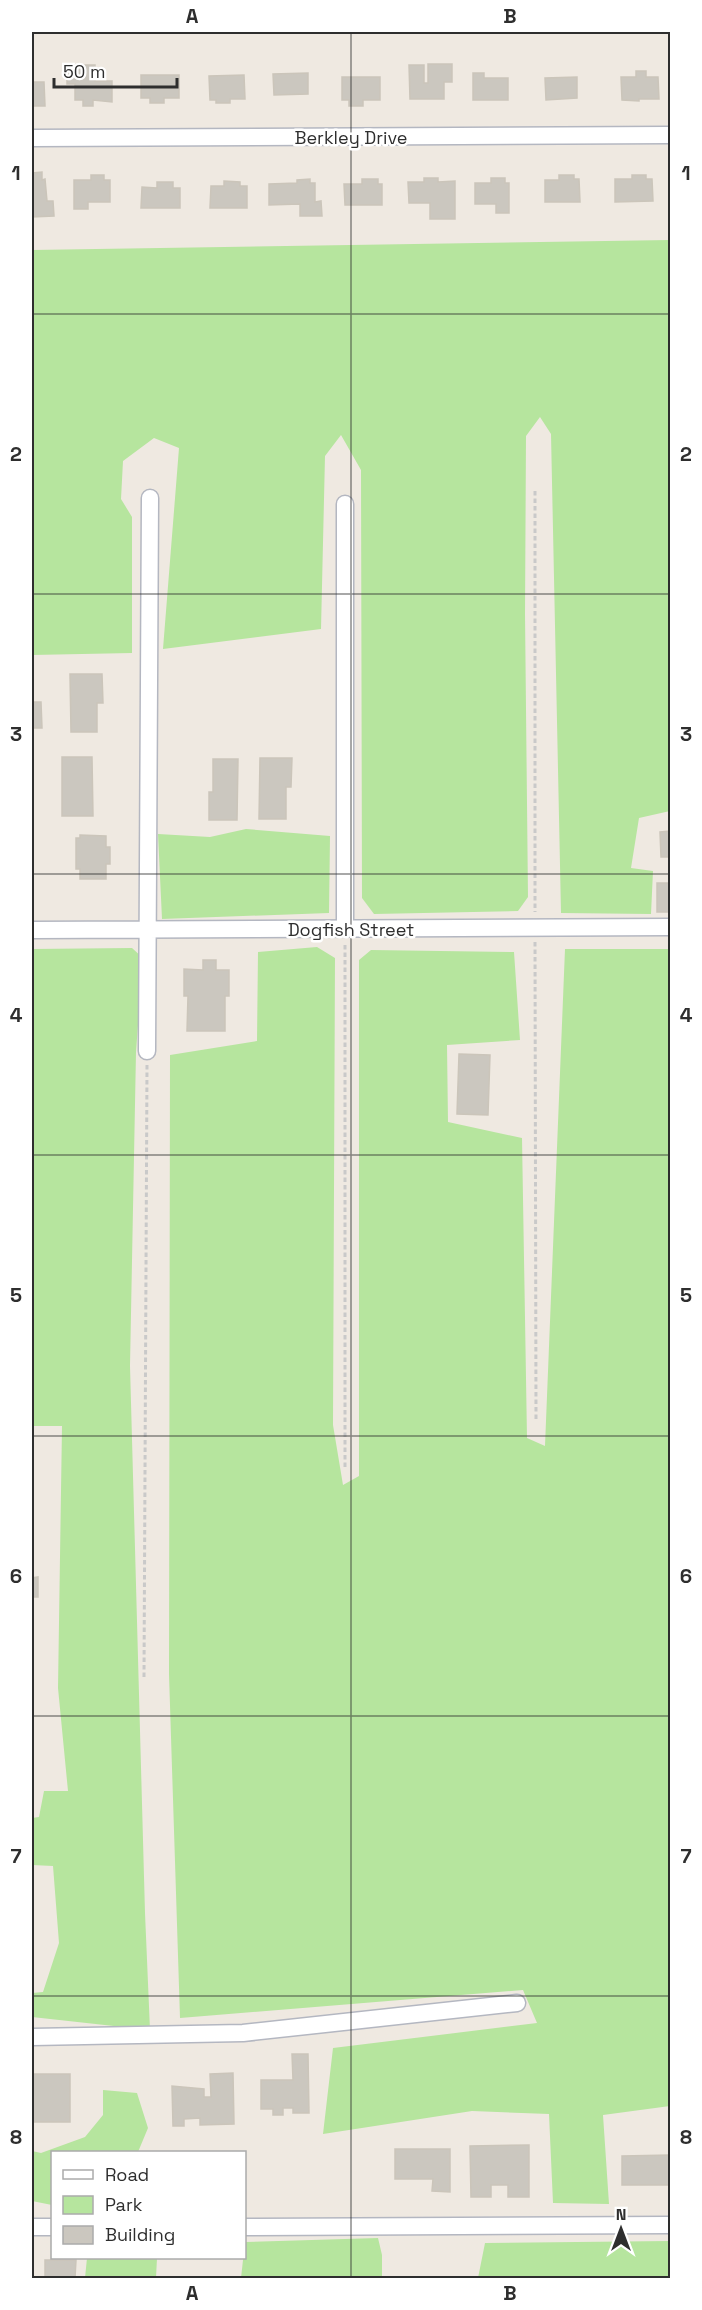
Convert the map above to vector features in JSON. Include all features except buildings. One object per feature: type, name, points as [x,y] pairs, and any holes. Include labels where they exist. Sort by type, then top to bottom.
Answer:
[{"type":"street","name":"Berkley Drive","points":[[32,138],[670,135]]},
{"type":"street","points":[[147,1051],[150,498]]},
{"type":"street","points":[[345,504],[345,929]]},
{"type":"street","name":"Dogfish Street","points":[[32,930],[670,927]]},
{"type":"street","points":[[32,2037],[243,2033],[517,2003]]},
{"type":"street","points":[[246,2227],[670,2225]]},
{"type":"street","points":[[32,2227],[51,2227]]},
{"type":"path","points":[[535,491],[536,1419]]},
{"type":"path","points":[[345,929],[345,1469]]},
{"type":"path","points":[[144,1677],[147,1051]]},
{"type":"green space","points":[[670,240],[670,811],[639,818],[631,868],[653,871],[651,914],[561,913],[551,434],[540,417],[526,436],[528,897],[518,911],[374,914],[362,898],[361,470],[341,435],[325,456],[321,629],[163,649],[179,448],[154,438],[123,461],[121,499],[132,517],[132,653],[32,655],[32,250]]},
{"type":"green space","points":[[246,829],[330,836],[329,913],[162,919],[158,834],[210,837]]},
{"type":"green space","points":[[317,947],[335,958],[333,1425],[343,1485],[359,1476],[359,960],[371,950],[514,952],[520,1040],[447,1045],[448,1122],[522,1138],[527,1438],[545,1446],[565,949],[670,949],[670,2106],[603,2115],[609,2204],[553,2203],[549,2114],[472,2111],[323,2134],[333,2048],[537,2023],[523,1990],[180,2018],[169,1674],[170,1055],[257,1041],[258,952]]},
{"type":"green space","points":[[132,948],[143,958],[136,1052],[130,1366],[150,2030],[32,2017],[32,1993],[43,1992],[59,1943],[53,1866],[32,1865],[32,1818],[39,1817],[44,1791],[68,1791],[58,1688],[62,1426],[32,1426],[32,949]]},
{"type":"green space","points":[[103,2090],[137,2093],[148,2128],[138,2151],[51,2151],[51,2205],[32,2201],[32,2151],[41,2153],[85,2137],[103,2115]]},
{"type":"green space","points":[[378,2238],[382,2255],[382,2278],[241,2278],[243,2259],[246,2259],[246,2242]]},
{"type":"green space","points":[[670,2241],[670,2278],[478,2278],[485,2243]]},
{"type":"green space","points":[[87,2259],[157,2259],[156,2278],[85,2278]]}]
